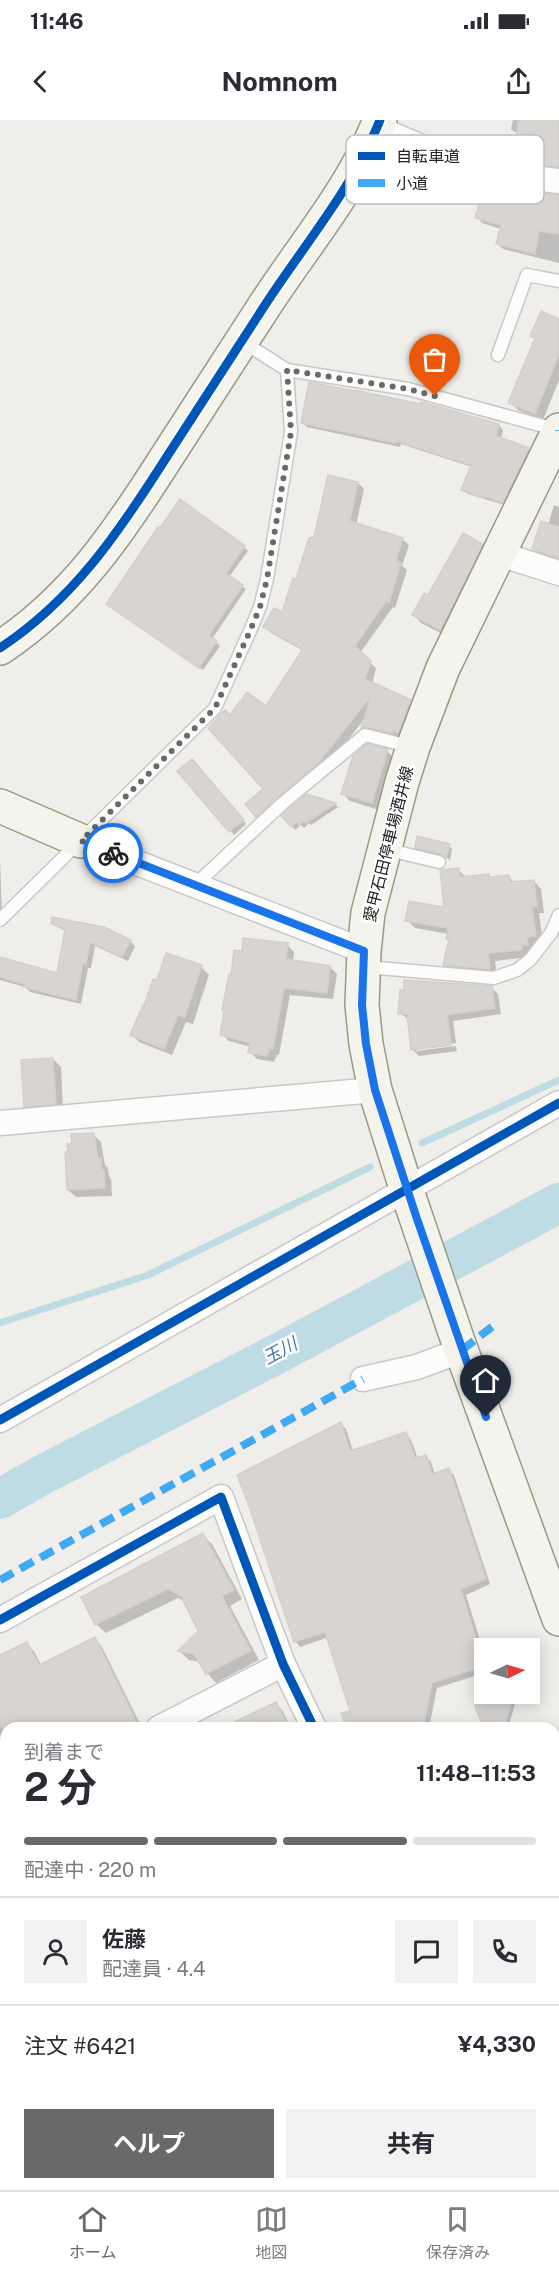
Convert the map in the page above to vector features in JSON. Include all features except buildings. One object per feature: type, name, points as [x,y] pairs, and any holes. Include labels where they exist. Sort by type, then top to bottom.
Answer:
[{"type":"main road","points":[[0,648],[32,626],[101,556],[346,184]]},
{"type":"main road","name":"愛甲石田停車場酒井線","points":[[559,430],[443,668],[413,747],[368,912],[363,959],[362,1005],[366,1044],[375,1090],[460,1345],[559,1619]]},
{"type":"main road","points":[[0,806],[81,841]]},
{"type":"street","points":[[378,124],[401,135]]},
{"type":"street","points":[[544,179],[559,181]]},
{"type":"street","points":[[500,554],[559,573]]},
{"type":"street","points":[[81,841],[195,885],[363,959]]},
{"type":"street","points":[[0,1123],[375,1090]]},
{"type":"street","points":[[0,1420],[411,1202],[559,1103]]},
{"type":"street","points":[[363,1379],[417,1367],[460,1345]]},
{"type":"street","points":[[0,1620],[220,1497],[283,1664],[311,1722]]},
{"type":"street","points":[[171,1722],[283,1664]]},
{"type":"lane","points":[[498,355],[527,275],[559,281]]},
{"type":"lane","points":[[243,342],[287,370],[408,389],[559,430]]},
{"type":"lane","points":[[0,921],[215,708],[260,607],[267,579],[291,432],[287,370]]},
{"type":"lane","points":[[195,885],[284,803],[365,735],[413,747]]},
{"type":"lane","points":[[385,849],[439,862]]},
{"type":"lane","points":[[363,959],[483,979],[506,975],[530,960],[551,933],[559,915]]},
{"type":"waterway","points":[[422,1143],[559,1080]]},
{"type":"waterway","points":[[0,1323],[148,1275],[370,1167]]},
{"type":"waterway","name":"玉川","points":[[0,1499],[559,1203]]},
{"type":"marked path","points":[[462,1350],[497,1323]]},
{"type":"marked path","points":[[0,1580],[363,1379]]},
{"type":"cycle path","points":[[373,135],[380,120]]},
{"type":"cycle path","points":[[0,648],[51,608],[73,586],[112,538],[346,186]]},
{"type":"cycle path","points":[[0,1420],[559,1103]]},
{"type":"cycle path","points":[[0,1620],[221,1497],[283,1664],[311,1722]]},
{"type":"way so far","points":[[113,853],[81,841],[215,708],[260,607],[267,579],[291,432],[287,370],[408,389],[435,396]]},
{"type":"route","points":[[113,853],[364,951],[362,1005],[366,1044],[375,1090],[458,1341],[486,1417]]}]
